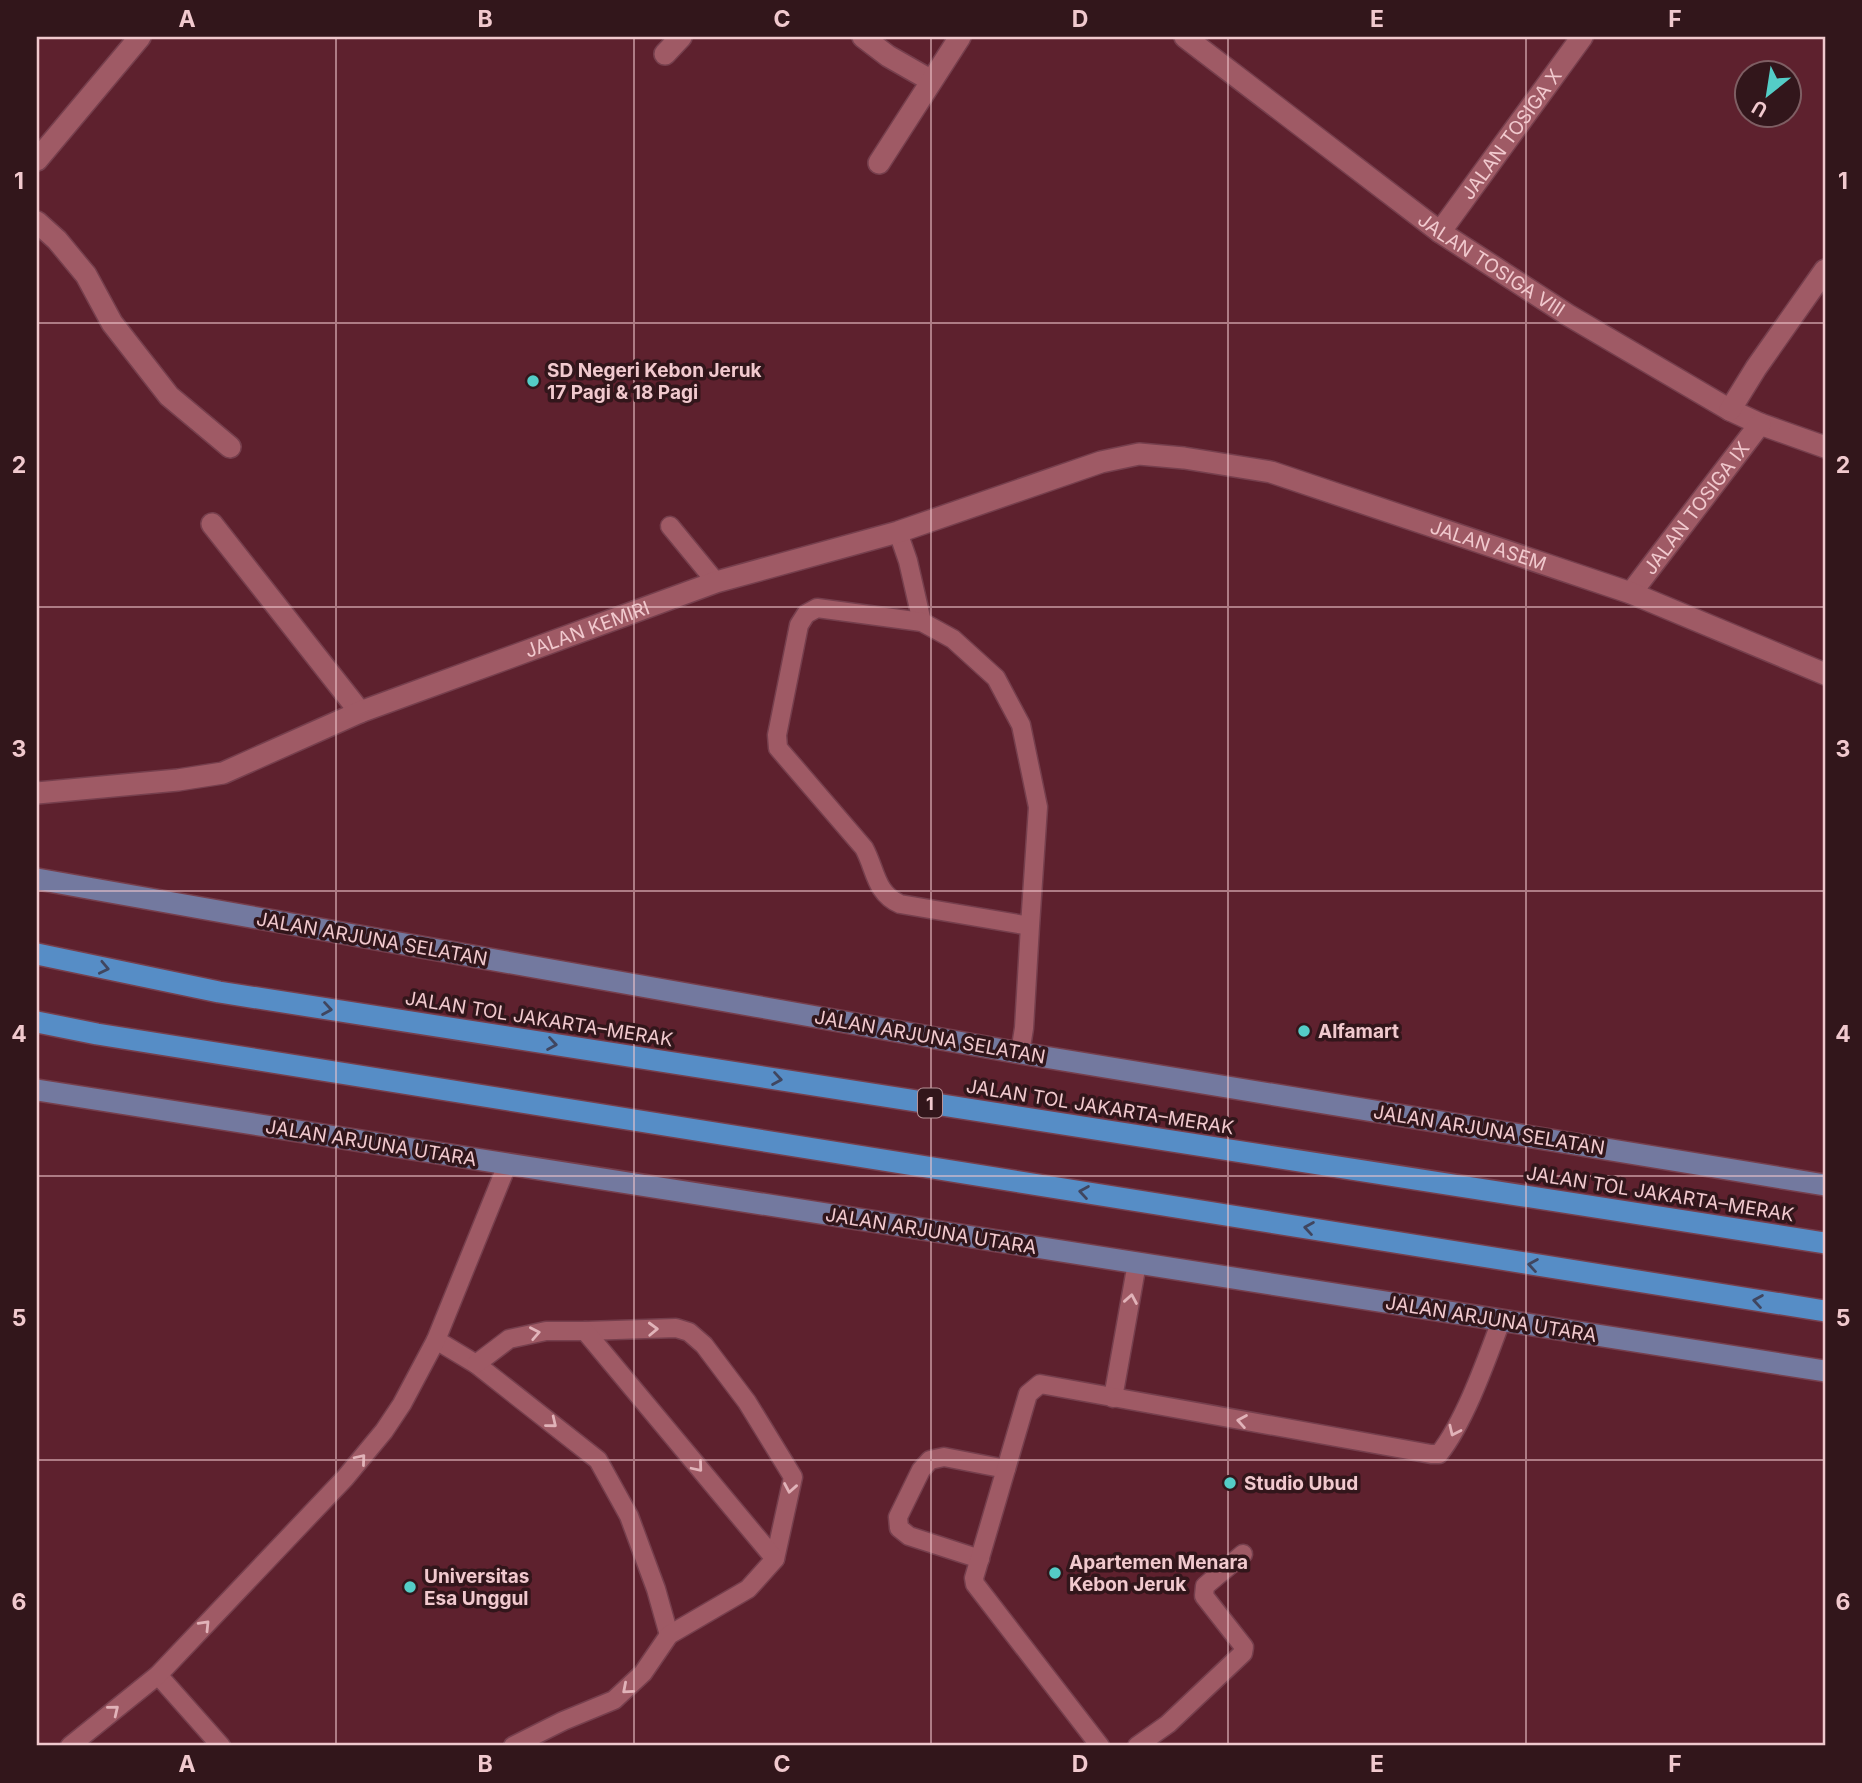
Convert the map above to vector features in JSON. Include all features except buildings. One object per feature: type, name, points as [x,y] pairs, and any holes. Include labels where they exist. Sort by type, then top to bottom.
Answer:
[{"type":"highway","name":"JALAN TOL JAKARTA–MERAK","points":[[37,954],[233,995],[1825,1243]]},
{"type":"highway","points":[[37,1022],[97,1034],[1825,1311]]},
{"type":"main road","name":"JALAN ARJUNA SELATAN","points":[[37,879],[1020,1053],[1825,1185]]},
{"type":"main road","name":"JALAN ARJUNA UTARA","points":[[37,1090],[1825,1371]]},
{"type":"street","points":[[37,160],[140,37]]},
{"type":"street","points":[[665,54],[681,37]]},
{"type":"street","points":[[863,37],[888,56],[930,80]]},
{"type":"street","points":[[879,163],[960,37]]},
{"type":"street","name":"JALAN TOSIGA VIII","points":[[1185,37],[1440,232],[1568,316],[1730,410],[1760,424],[1825,447]]},
{"type":"street","name":"JALAN TOSIGA X","points":[[1440,232],[1582,37]]},
{"type":"street","points":[[37,222],[57,240],[86,275],[112,323],[169,396],[230,447]]},
{"type":"street","name":"JALAN TOSIGA IX","points":[[1730,410],[1825,270]]},
{"type":"street","name":"JALAN TOSIGA IX","points":[[1631,593],[1760,424]]},
{"type":"street","name":"JALAN ASEM","points":[[1139,454],[1184,458],[1271,472],[1631,593],[1825,674]]},
{"type":"street","name":"JALAN KEMIRI","points":[[37,793],[178,780],[223,773],[360,712],[716,582],[898,532],[1101,462],[1139,454]]},
{"type":"street","points":[[212,524],[360,712]]},
{"type":"lane","points":[[670,526],[716,582]]},
{"type":"lane","points":[[898,532],[922,622]]},
{"type":"lane","points":[[1020,1053],[1024,1028],[1038,807],[1021,725],[996,678],[953,639],[922,622],[817,608],[806,614],[799,625],[778,735],[778,748],[864,848],[881,890],[887,898],[900,904],[1030,926]]},
{"type":"lane","points":[[70,1746],[158,1675],[345,1478],[384,1431],[402,1404],[436,1340],[507,1165]]},
{"type":"lane","points":[[1113,1398],[1137,1263]]},
{"type":"lane","points":[[1100,1746],[975,1584],[974,1578],[1028,1394],[1034,1387],[1040,1384],[1439,1454],[1448,1443],[1483,1369],[1501,1321]]},
{"type":"lane","points":[[476,1364],[509,1339],[546,1331],[676,1328],[689,1332],[705,1345],[747,1402],[793,1478],[775,1559],[748,1588],[669,1635],[643,1673],[614,1699],[513,1746]]},
{"type":"lane","points":[[585,1331],[775,1559]]},
{"type":"lane","points":[[436,1340],[476,1364],[598,1460],[629,1517],[656,1589],[669,1635]]},
{"type":"lane","points":[[980,1559],[909,1536],[899,1528],[898,1517],[921,1470],[930,1460],[944,1457],[1006,1469]]},
{"type":"lane","points":[[1137,1746],[1168,1724],[1243,1653],[1244,1647],[1204,1596],[1203,1590],[1243,1554]]},
{"type":"lane","points":[[158,1675],[221,1746]]},
{"type":"place","name":"SD Negeri Kebon Jeruk 17 Pagi & 18 Pagi","points":[[533,381]]},
{"type":"place","name":"Alfamart","points":[[1304,1031]]},
{"type":"place","name":"Studio Ubud","points":[[1230,1483]]},
{"type":"place","name":"Apartemen Menara Kebon Jeruk","points":[[1055,1573]]},
{"type":"place","name":"Universitas Esa Unggul","points":[[410,1587]]}]
